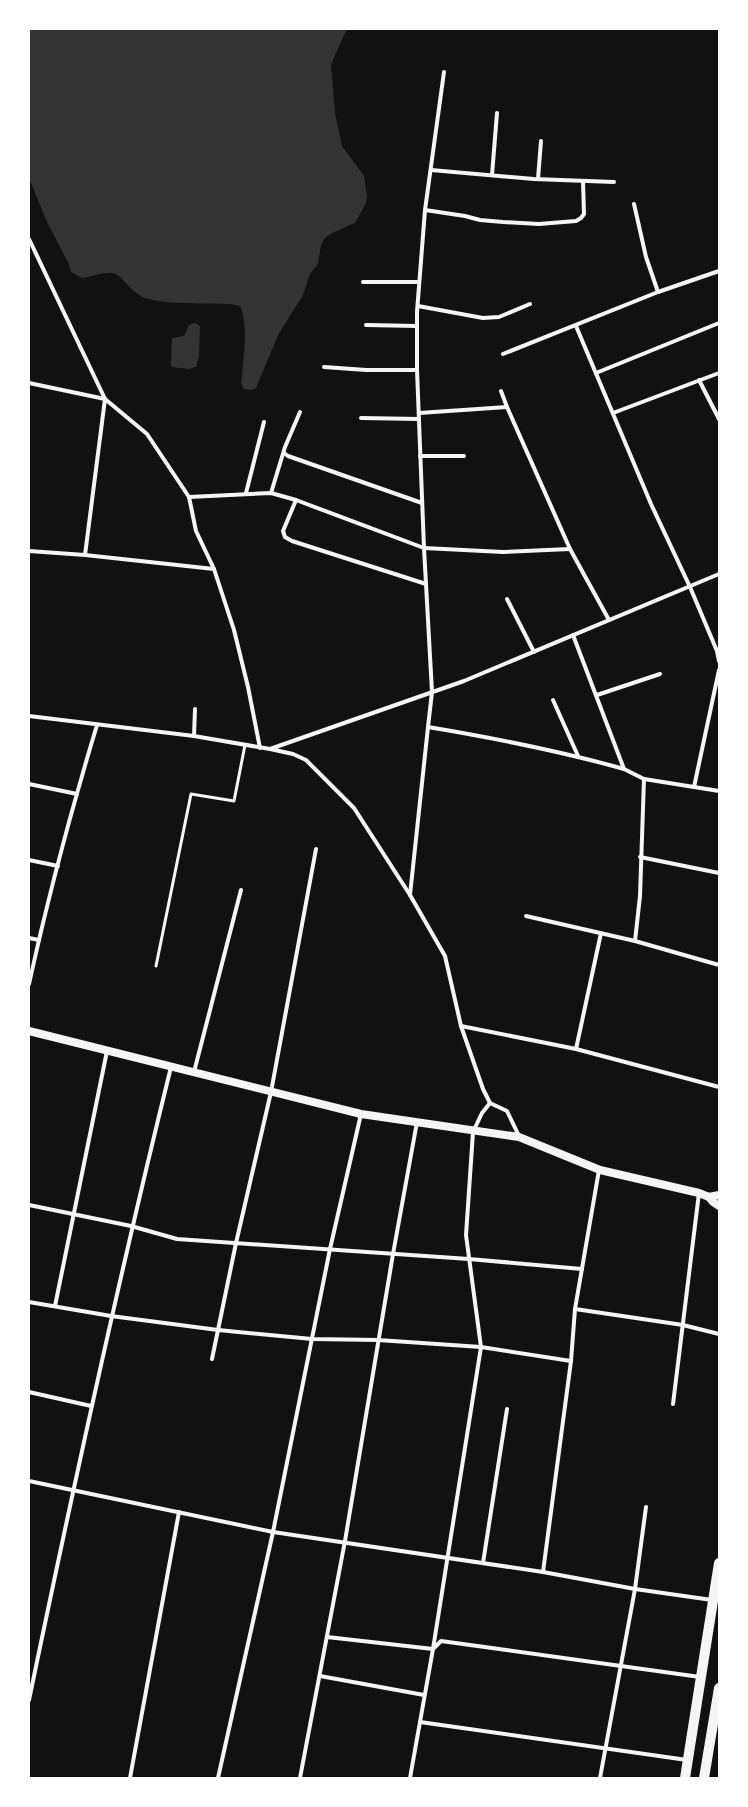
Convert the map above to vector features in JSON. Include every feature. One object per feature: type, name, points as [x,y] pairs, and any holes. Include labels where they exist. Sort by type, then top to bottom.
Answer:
[{"type":"main road","points":[[29,1031],[361,1114],[519,1138],[600,1170],[700,1193],[709,1197],[719,1206]]},
{"type":"main road","points":[[709,1197],[719,1195]]},
{"type":"main road","points":[[685,1778],[719,1563]]},
{"type":"main road","points":[[704,1778],[719,1688]]},
{"type":"street","points":[[410,896],[432,692],[420,456],[417,326],[425,210],[444,72]]},
{"type":"street","points":[[492,175],[497,114]]},
{"type":"street","points":[[538,179],[541,141]]},
{"type":"street","points":[[431,170],[538,179],[614,182]]},
{"type":"street","points":[[425,210],[465,216],[480,220],[504,222],[539,224],[576,221],[582,218],[584,214],[583,181]]},
{"type":"street","points":[[634,204],[646,257],[658,292]]},
{"type":"street","points":[[29,239],[105,399],[147,434],[189,497],[196,531],[214,569],[234,630],[248,687],[260,748]]},
{"type":"street","points":[[504,354],[658,292],[719,271]]},
{"type":"street","points":[[363,282],[419,282]]},
{"type":"street","points":[[418,306],[483,318],[492,318],[530,304]]},
{"type":"street","points":[[596,373],[719,323]]},
{"type":"street","points":[[366,325],[417,326]]},
{"type":"street","points":[[576,326],[651,504],[690,587],[717,651],[719,661]]},
{"type":"street","points":[[324,366],[366,370],[417,370]]},
{"type":"street","points":[[613,413],[719,373]]},
{"type":"street","points":[[699,380],[719,418]]},
{"type":"street","points":[[29,383],[105,399]]},
{"type":"street","points":[[501,390],[507,407],[570,549],[609,620]]},
{"type":"street","points":[[85,554],[105,399]]},
{"type":"street","points":[[419,413],[507,407]]},
{"type":"street","points":[[271,493],[285,447],[300,412]]},
{"type":"street","points":[[362,418],[419,419]]},
{"type":"street","points":[[246,493],[264,422]]},
{"type":"street","points":[[284,453],[422,503]]},
{"type":"street","points":[[420,456],[464,456]]},
{"type":"street","points":[[189,497],[246,493],[271,493],[296,500],[424,548],[503,552],[570,549]]},
{"type":"street","points":[[296,500],[284,531],[285,537],[292,541],[426,584]]},
{"type":"street","points":[[29,551],[85,554],[214,569]]},
{"type":"street","points":[[270,749],[464,681],[719,574]]},
{"type":"street","points":[[507,599],[534,652]]},
{"type":"street","points":[[573,635],[624,769]]},
{"type":"street","points":[[694,787],[719,670]]},
{"type":"street","points":[[597,695],[660,674]]},
{"type":"street","points":[[553,700],[578,756]]},
{"type":"street","points":[[194,736],[195,709]]},
{"type":"street","points":[[29,716],[194,736],[270,749],[293,754],[306,760],[354,808],[410,896],[445,956],[461,1026],[483,1089],[490,1103],[507,1111],[519,1138]]},
{"type":"street","points":[[29,984],[58,866],[97,725]]},
{"type":"street","points":[[428,727],[578,756],[624,769],[644,779],[719,791]]},
{"type":"street","points":[[635,941],[640,896],[640,857],[644,779]]},
{"type":"street","points":[[29,784],[77,794]]},
{"type":"street","points":[[212,1359],[236,1243],[271,1092],[316,849]]},
{"type":"street","points":[[640,857],[719,873]]},
{"type":"street","points":[[29,860],[58,866]]},
{"type":"street","points":[[194,1072],[241,890]]},
{"type":"street","points":[[526,916],[635,941],[719,964]]},
{"type":"street","points":[[576,1049],[601,933]]},
{"type":"street","points":[[29,938],[39,940]]},
{"type":"street","points":[[461,1026],[576,1049],[719,1087]]},
{"type":"street","points":[[55,1306],[107,1050]]},
{"type":"street","points":[[29,1700],[72,1490],[131,1226],[171,1066]]},
{"type":"street","points":[[410,1778],[433,1650],[481,1347],[466,1235],[473,1132],[482,1113],[490,1103]]},
{"type":"street","points":[[218,1778],[273,1532],[330,1249],[361,1114]]},
{"type":"street","points":[[300,1778],[345,1541],[378,1340],[417,1122]]},
{"type":"street","points":[[543,1572],[571,1361],[575,1309],[600,1170]]},
{"type":"street","points":[[673,1404],[700,1193]]},
{"type":"street","points":[[29,1205],[131,1226],[177,1239],[469,1259],[582,1269]]},
{"type":"street","points":[[29,1302],[111,1316],[218,1330],[312,1339],[378,1340],[481,1347],[571,1361]]},
{"type":"street","points":[[575,1309],[683,1326],[719,1334]]},
{"type":"street","points":[[29,1392],[91,1406]]},
{"type":"street","points":[[483,1563],[507,1409]]},
{"type":"street","points":[[29,1481],[273,1532],[345,1541],[543,1572],[635,1589],[713,1600]]},
{"type":"street","points":[[600,1778],[635,1589],[646,1507]]},
{"type":"street","points":[[130,1778],[179,1512]]},
{"type":"street","points":[[327,1637],[433,1650]]},
{"type":"street","points":[[433,1650],[441,1641],[702,1678]]},
{"type":"street","points":[[320,1676],[424,1695]]},
{"type":"street","points":[[420,1722],[688,1760]]},
{"type":"lane","points":[[156,966],[191,794],[234,800],[245,745]]},
{"type":"shaded area","points":[[29,29],[347,29],[331,65],[335,113],[342,146],[364,176],[367,196],[366,203],[355,223],[330,234],[324,239],[321,245],[318,264],[310,274],[303,295],[278,335],[256,388],[251,390],[244,389],[241,384],[245,333],[243,314],[240,306],[231,304],[169,302],[148,299],[136,293],[116,274],[104,273],[82,278],[71,272],[68,262],[47,222],[29,178]]},
{"type":"shaded area","points":[[195,323],[200,326],[199,356],[196,367],[188,369],[172,367],[172,338],[184,336],[189,325]]}]
